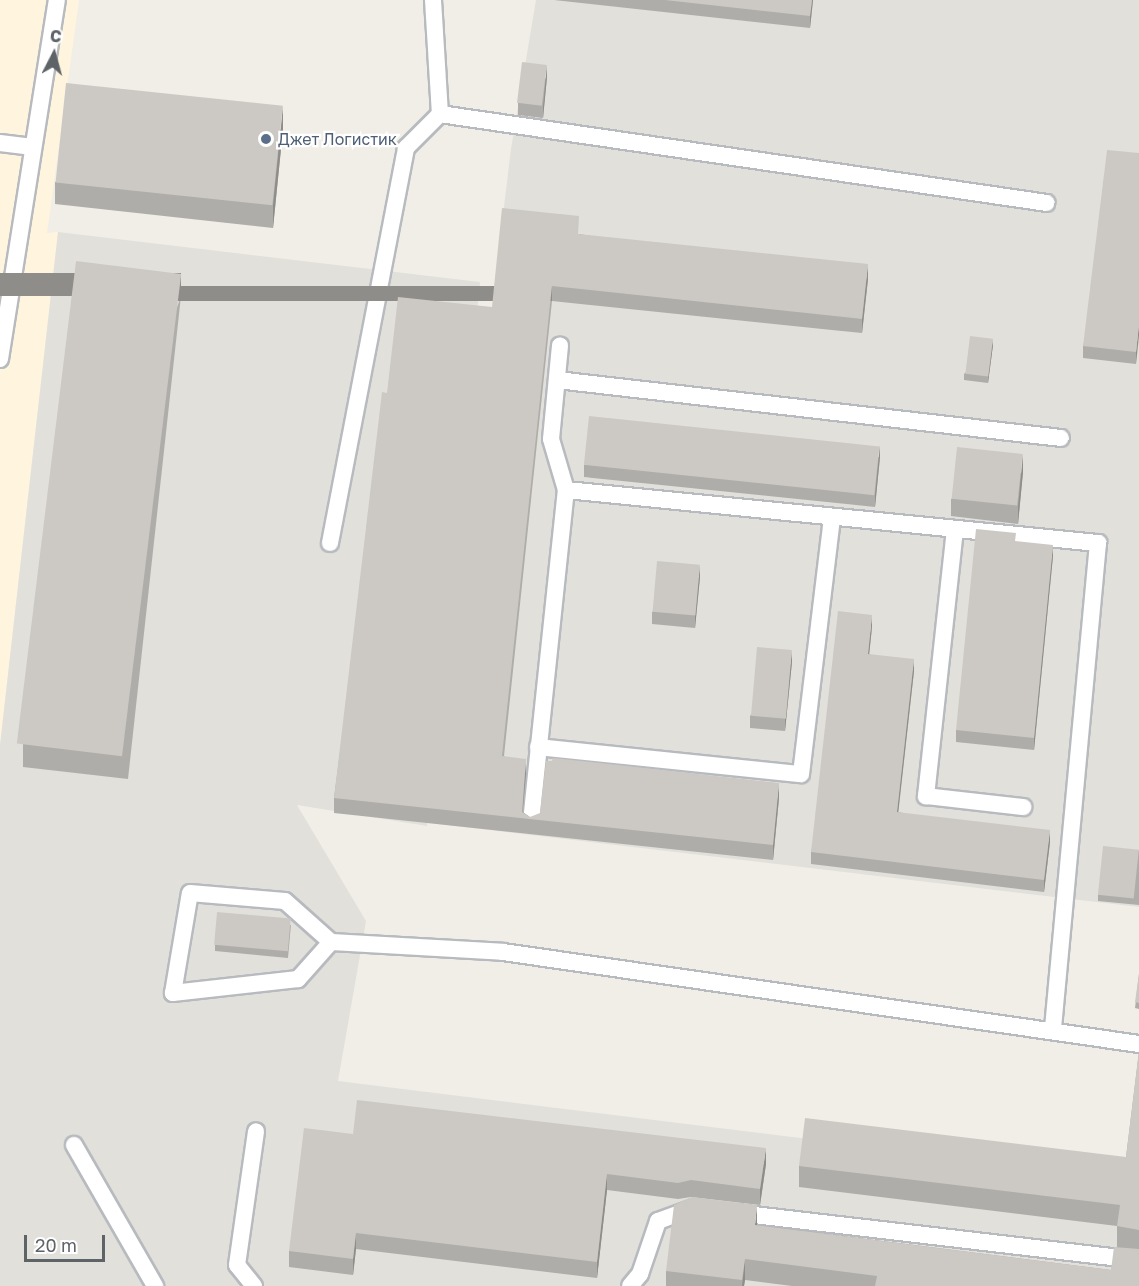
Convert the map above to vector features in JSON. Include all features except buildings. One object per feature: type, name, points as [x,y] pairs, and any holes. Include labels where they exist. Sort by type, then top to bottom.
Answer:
[{"type":"lane","points":[[0,359],[57,0]]},
{"type":"lane","points":[[330,543],[406,148],[440,114],[434,0]]},
{"type":"lane","points":[[440,114],[1047,203]]},
{"type":"lane","points":[[0,143],[33,147]]},
{"type":"lane","points":[[531,822],[566,490],[551,440],[560,345]]},
{"type":"lane","points":[[556,380],[1061,438]]},
{"type":"lane","points":[[566,490],[1098,543],[1053,1031]]},
{"type":"lane","points":[[538,747],[801,774],[832,517]]},
{"type":"lane","points":[[954,529],[926,796],[1023,807]]},
{"type":"lane","points":[[332,942],[298,980],[173,993],[190,893],[285,901],[332,942],[503,952],[1139,1044]]},
{"type":"lane","points":[[254,1286],[237,1266],[256,1131]]},
{"type":"lane","points":[[74,1145],[155,1286]]},
{"type":"lane","points":[[630,1286],[640,1274],[658,1221],[690,1207],[1139,1260]]},
{"type":"shaded area","points":[[0,0],[79,0],[47,233],[58,232],[0,745]]},
{"type":"shaded area","points":[[536,0],[1139,0],[1139,907],[438,824],[502,223],[511,149]]},
{"type":"shaded area","points":[[58,232],[480,282],[427,826],[297,805],[366,921],[338,1081],[1124,1178],[1139,1286],[0,1286],[0,745]]},
{"type":"place","name":"Джет Логистик","points":[[266,139]]}]
